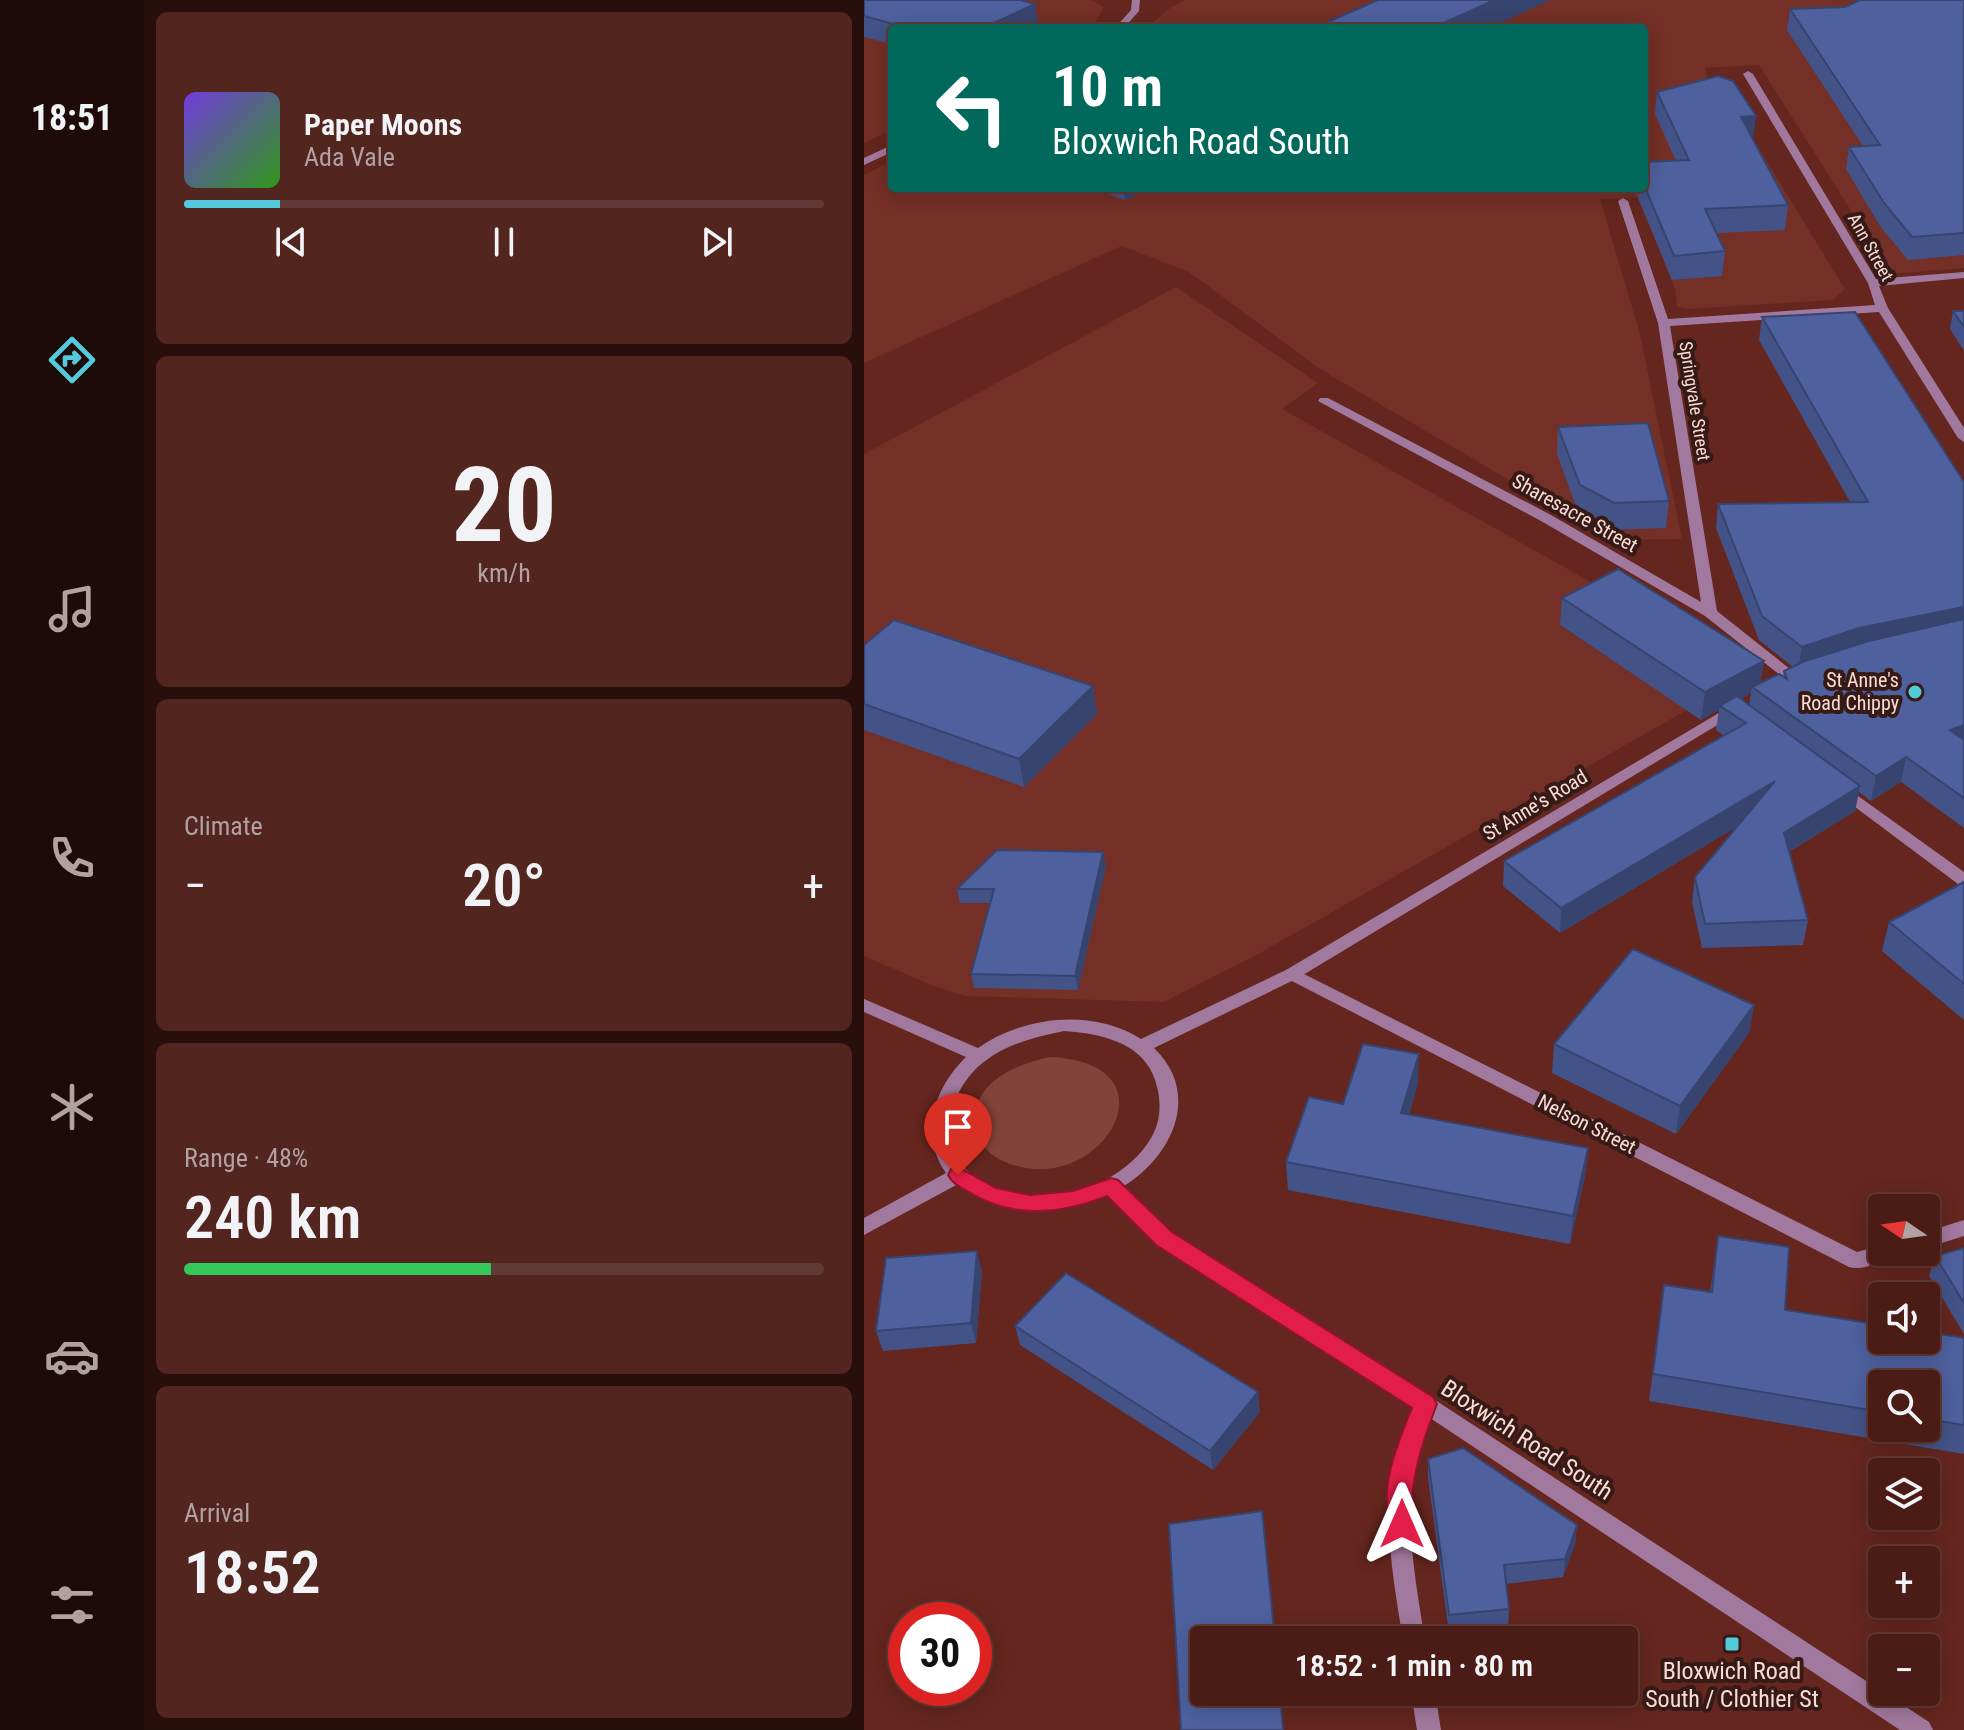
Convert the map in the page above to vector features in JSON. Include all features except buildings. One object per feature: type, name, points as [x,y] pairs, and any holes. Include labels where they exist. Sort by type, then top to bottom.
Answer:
[{"type":"street","points":[[1123,24],[1135,11],[1136,0]]},
{"type":"street","name":"Ann Street","points":[[1748,74],[1873,283],[1882,308],[1964,438]]},
{"type":"street","points":[[864,162],[888,150]]},
{"type":"street","name":"Springvale Street","points":[[1623,201],[1664,323],[1710,613]]},
{"type":"street","points":[[1873,283],[1964,275]]},
{"type":"street","points":[[1664,323],[1882,308]]},
{"type":"street","name":"Sharesacre Street","points":[[1324,401],[1546,518],[1710,613],[1795,681]]},
{"type":"street","name":"St Anne's Road","points":[[1142,1046],[1292,974],[1742,711]]},
{"type":"street","points":[[1830,781],[1964,880]]},
{"type":"street","name":"Nelson Street","points":[[1292,974],[1856,1261],[1868,1257]]},
{"type":"street","points":[[864,1005],[977,1055]]},
{"type":"street","points":[[1064,1025],[1086,1025],[1119,1034],[1142,1046],[1162,1068],[1171,1110],[1161,1140],[1144,1163],[1111,1186],[1074,1200],[1030,1204],[990,1195],[958,1175],[946,1158],[937,1126],[952,1082],[977,1055],[1026,1031],[1064,1025]]},
{"type":"street","points":[[864,1227],[958,1175]]},
{"type":"street","name":"Bloxwich Road South","points":[[1111,1186],[1164,1238],[1425,1404],[1921,1730]]},
{"type":"street","points":[[1940,1236],[1964,1228]]},
{"type":"street","points":[[1412,1626],[1405,1584],[1400,1494],[1406,1451],[1425,1404]]},
{"type":"street","points":[[1425,1706],[1429,1730]]},
{"type":"shaded area","points":[[864,0],[1092,0],[1104,7],[1093,24],[888,24],[888,132],[864,143]]},
{"type":"shaded area","points":[[1185,0],[1964,0],[1964,268],[1891,274],[1759,65],[1705,68],[1707,79],[1731,103],[1845,289],[1833,300],[1689,309],[1677,307],[1675,289],[1638,198],[1600,199],[1640,334],[1682,539],[1611,540],[1320,369],[1189,272],[1122,246],[864,363],[864,175],[888,163],[888,192],[1648,192],[1648,24],[1151,24]]},
{"type":"shaded area","points":[[1176,287],[1318,383],[1282,409],[1616,596],[1561,626],[1687,710],[1262,952],[1164,1002],[965,996],[931,985],[864,956],[864,454]]},
{"type":"shaded area","points":[[1050,1057],[1091,1065],[1113,1083],[1119,1105],[1111,1129],[1093,1150],[1065,1165],[1033,1169],[997,1158],[986,1149],[977,1133],[975,1114],[979,1100],[996,1079],[1009,1071]]},
{"type":"place","name":"St Anne's Road Chippy","points":[[1915,692]]},
{"type":"place","name":"Bloxwich Road South / Clothier St","points":[[1732,1644]]},
{"type":"route","points":[[958,1175],[990,1195],[1030,1204],[1074,1200],[1111,1186],[1164,1238],[1425,1404],[1406,1451],[1400,1494],[1402,1524]]}]
